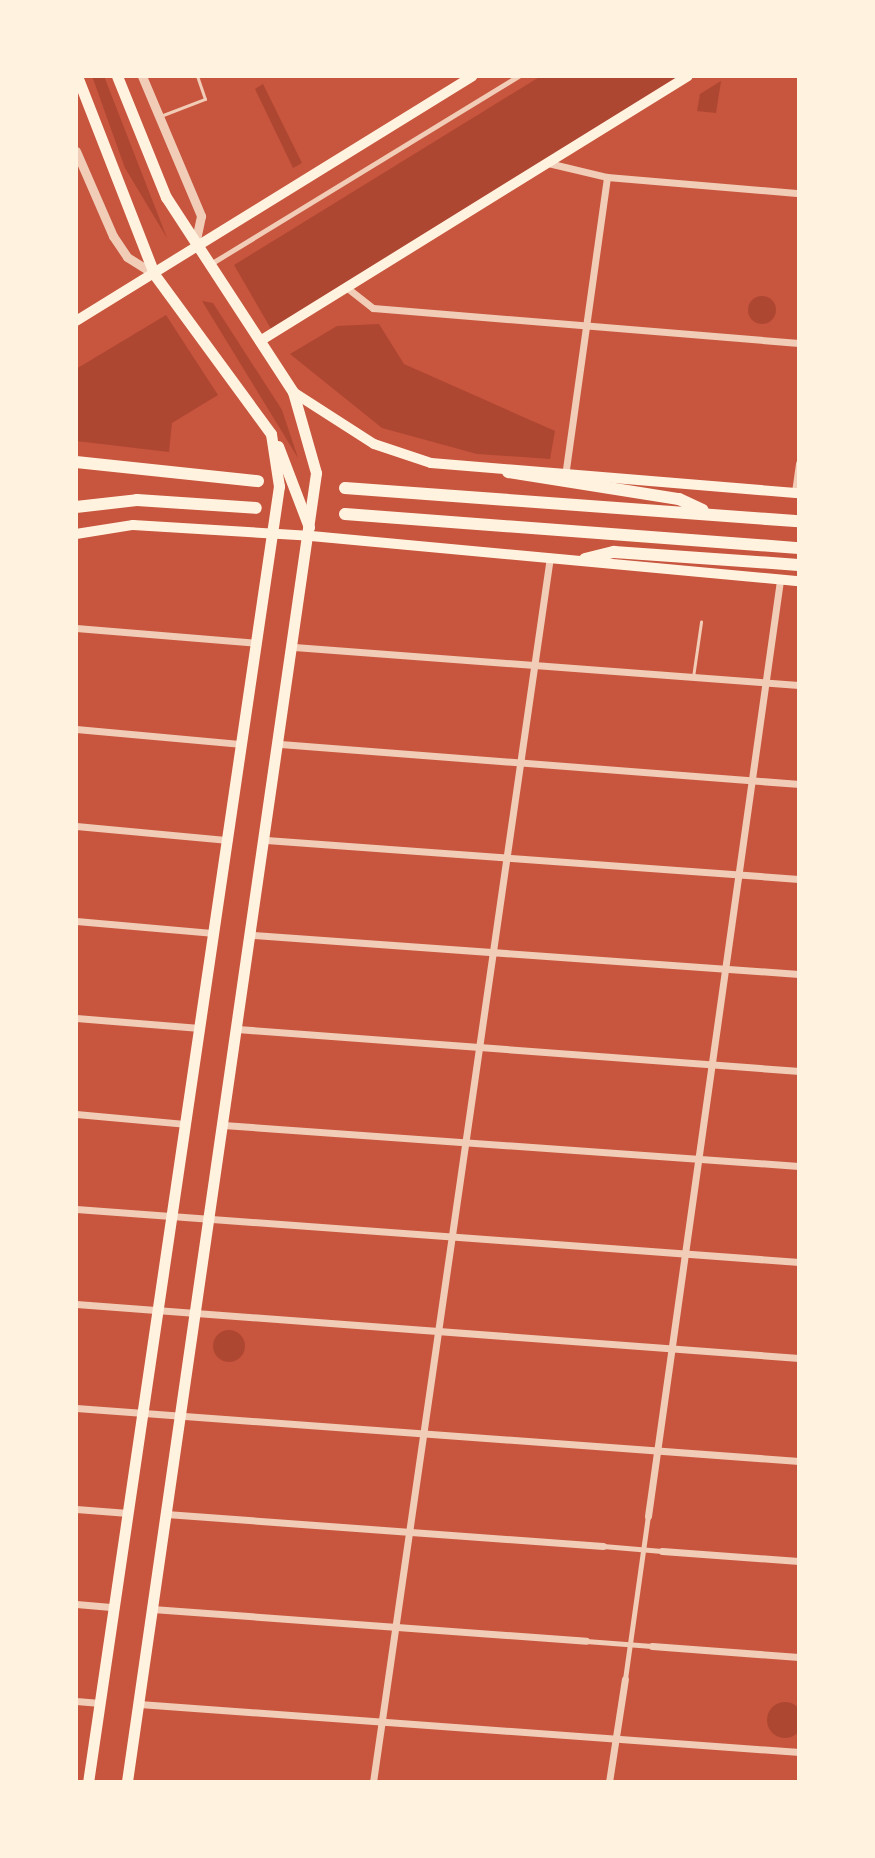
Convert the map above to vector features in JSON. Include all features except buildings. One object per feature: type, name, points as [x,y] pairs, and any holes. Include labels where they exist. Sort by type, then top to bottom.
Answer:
[{"type":"highway","points":[[76,462],[258,481]]},
{"type":"highway","points":[[508,472],[679,499],[713,514]]},
{"type":"highway","points":[[345,488],[799,521]]},
{"type":"highway","points":[[76,507],[137,500],[256,508]]},
{"type":"highway","points":[[345,514],[799,548]]},
{"type":"highway","points":[[585,559],[614,552],[799,565]]},
{"type":"main road","points":[[77,76],[154,274],[271,434],[311,529]]},
{"type":"main road","points":[[117,76],[147,159],[195,245],[293,392],[316,473],[311,529],[280,744],[127,1782]]},
{"type":"main road","points":[[76,321],[472,76]]},
{"type":"main road","points":[[260,341],[688,76]]},
{"type":"main road","points":[[293,392],[399,454],[508,472],[566,469],[797,492]]},
{"type":"main road","points":[[88,1782],[285,470]]},
{"type":"main road","points":[[76,534],[133,525],[311,529],[585,559],[707,579],[799,581]]},
{"type":"street","points":[[142,76],[155,118],[201,216],[195,245]]},
{"type":"street","points":[[209,265],[518,76]]},
{"type":"street","points":[[76,151],[113,236],[127,257],[154,274]]},
{"type":"street","points":[[546,162],[607,177],[799,193]]},
{"type":"street","points":[[566,469],[607,177]]},
{"type":"street","points":[[346,287],[373,308],[799,343]]},
{"type":"street","points":[[797,492],[799,463]]},
{"type":"street","points":[[373,1782],[550,556]]},
{"type":"street","points":[[609,1782],[625,1679],[634,1645],[657,1450],[780,580]]},
{"type":"street","points":[[76,628],[257,643]]},
{"type":"street","points":[[294,647],[799,685]]},
{"type":"street","points":[[76,729],[242,744]]},
{"type":"street","points":[[280,744],[799,784]]},
{"type":"street","points":[[76,826],[228,840]]},
{"type":"street","points":[[266,840],[799,879]]},
{"type":"street","points":[[76,921],[214,933]]},
{"type":"street","points":[[252,935],[799,974]]},
{"type":"street","points":[[76,1018],[200,1028]]},
{"type":"street","points":[[237,1029],[799,1071]]},
{"type":"street","points":[[76,1114],[185,1124]]},
{"type":"street","points":[[223,1125],[799,1166]]},
{"type":"street","points":[[76,1209],[799,1262]]},
{"type":"street","points":[[76,1304],[799,1358]]},
{"type":"street","points":[[76,1408],[799,1461]]},
{"type":"street","points":[[76,1509],[128,1513]]},
{"type":"street","points":[[166,1514],[799,1561]]},
{"type":"street","points":[[76,1604],[114,1607]]},
{"type":"street","points":[[152,1609],[799,1657]]},
{"type":"street","points":[[76,1701],[100,1703]]},
{"type":"street","points":[[139,1704],[799,1752]]},
{"type":"lane","points":[[155,118],[205,99],[197,76]]},
{"type":"lane","points":[[693,677],[701,622]]},
{"type":"shaded area","points":[[92,76],[104,76],[167,238],[125,168]]},
{"type":"shaded area","points":[[541,76],[680,76],[271,329],[234,265]]},
{"type":"shaded area","points":[[721,81],[716,113],[697,111],[700,94]]},
{"type":"shaded area","points":[[263,84],[302,163],[293,168],[255,89]]},
{"type":"shaded area","points":[[762,296],[772,300],[776,310],[772,320],[762,324],[752,320],[748,310],[752,300]]},
{"type":"shaded area","points":[[202,301],[213,303],[282,410],[298,458]]},
{"type":"shaded area","points":[[166,315],[218,395],[172,423],[169,452],[76,441],[76,369]]},
{"type":"shaded area","points":[[379,324],[404,364],[555,431],[550,459],[477,454],[382,428],[290,354],[337,326]]},
{"type":"shaded area","points":[[229,1330],[240,1335],[245,1346],[240,1357],[229,1362],[218,1357],[213,1346],[218,1335]]},
{"type":"shaded area","points":[[785,1702],[797,1708],[803,1720],[797,1732],[785,1738],[773,1732],[767,1720],[773,1708]]}]
